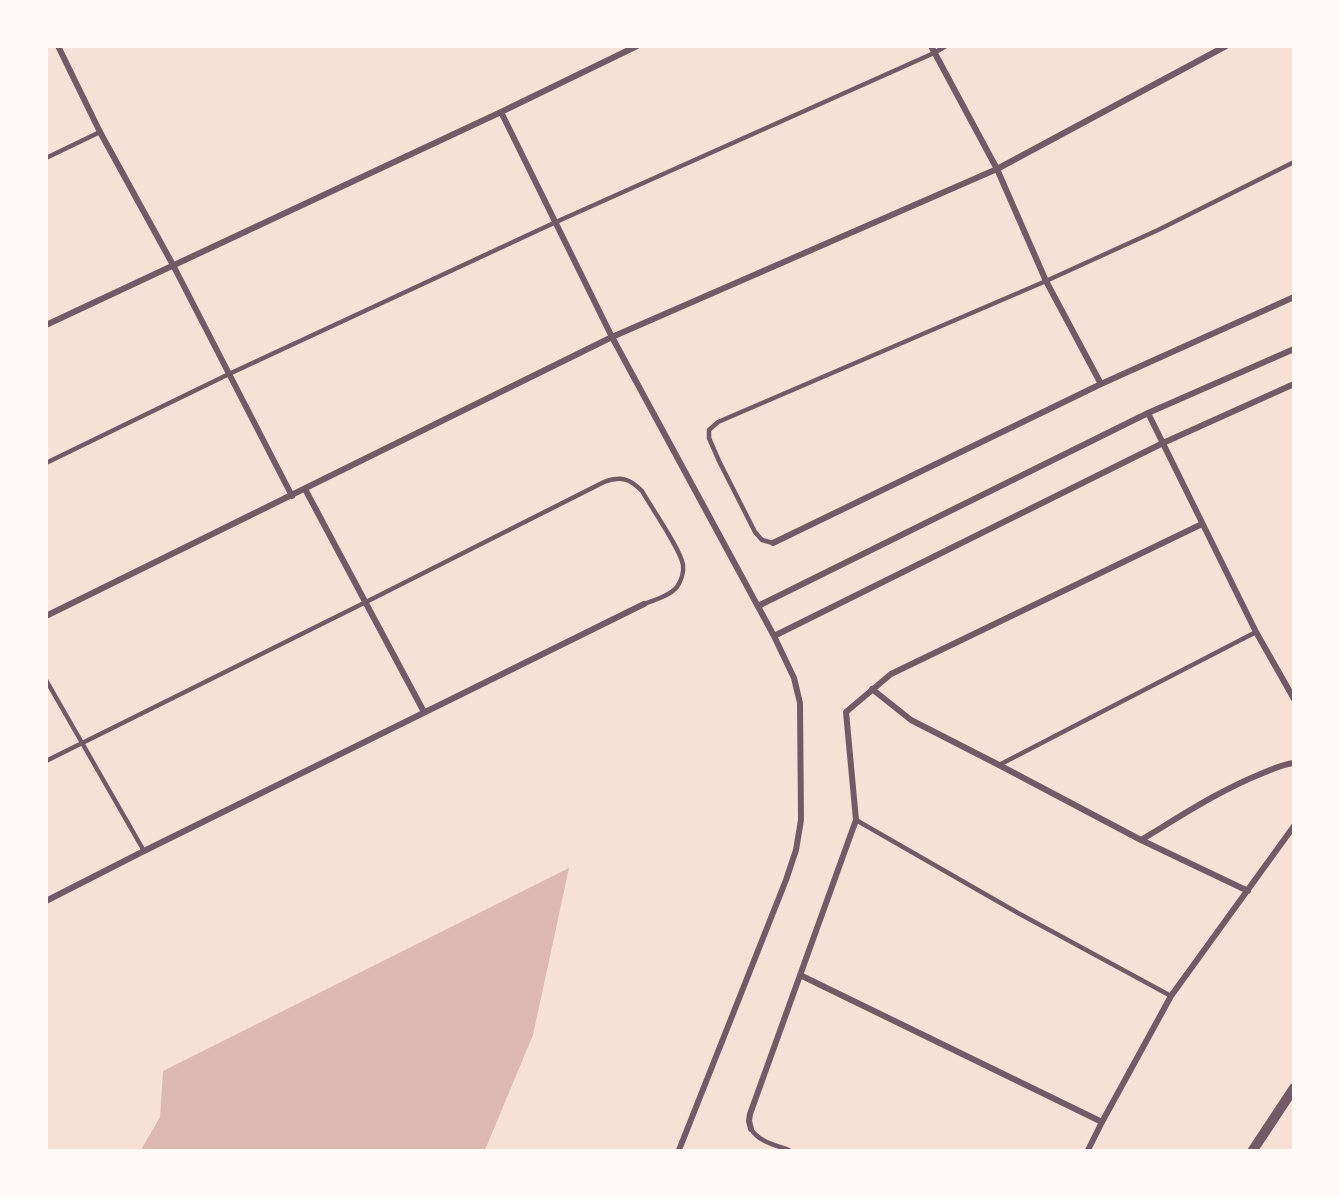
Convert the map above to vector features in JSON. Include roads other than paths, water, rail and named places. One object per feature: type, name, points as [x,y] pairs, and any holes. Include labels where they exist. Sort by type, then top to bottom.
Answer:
[{"type":"street","points":[[58,46],[100,132],[173,265],[292,496]]},
{"type":"street","points":[[46,325],[637,46]]},
{"type":"street","points":[[46,616],[612,337],[997,169],[1226,46]]},
{"type":"street","points":[[932,50],[997,169],[1046,280],[1101,384]]},
{"type":"street","points":[[501,112],[612,337],[774,636],[794,678],[800,703],[801,820],[796,850],[679,1150]]},
{"type":"street","points":[[773,543],[1101,384],[1293,297]]},
{"type":"street","points":[[758,606],[1148,413],[1293,349]]},
{"type":"street","points":[[774,636],[1163,443],[1293,384]]},
{"type":"street","points":[[1148,413],[1256,632],[1293,695]]},
{"type":"street","points":[[305,489],[424,712]]},
{"type":"street","points":[[751,1129],[750,1114],[856,820],[846,712],[891,674],[1202,524]]},
{"type":"street","points":[[46,900],[644,604]]},
{"type":"street","points":[[872,689],[911,720],[1141,840],[1248,891]]},
{"type":"street","points":[[1141,840],[1243,781],[1293,763]]},
{"type":"street","points":[[1088,1150],[1171,996],[1293,826]]},
{"type":"street","points":[[800,975],[1102,1122]]},
{"type":"street","points":[[1253,1150],[1293,1088]]},
{"type":"lane","points":[[46,463],[230,374],[556,222],[932,50],[946,46]]},
{"type":"lane","points":[[46,158],[100,132]]},
{"type":"lane","points":[[773,543],[762,540],[750,524],[719,461],[709,438],[709,430],[718,423],[1158,230],[1293,162]]},
{"type":"lane","points":[[46,761],[614,478],[625,479],[642,491],[683,564],[682,577],[676,588],[665,596],[644,604]]},
{"type":"lane","points":[[999,765],[1256,632]]},
{"type":"lane","points":[[46,680],[144,851]]},
{"type":"lane","points":[[856,820],[1018,913],[1171,996]]},
{"type":"lane","points":[[751,1129],[761,1140],[789,1150]]}]
